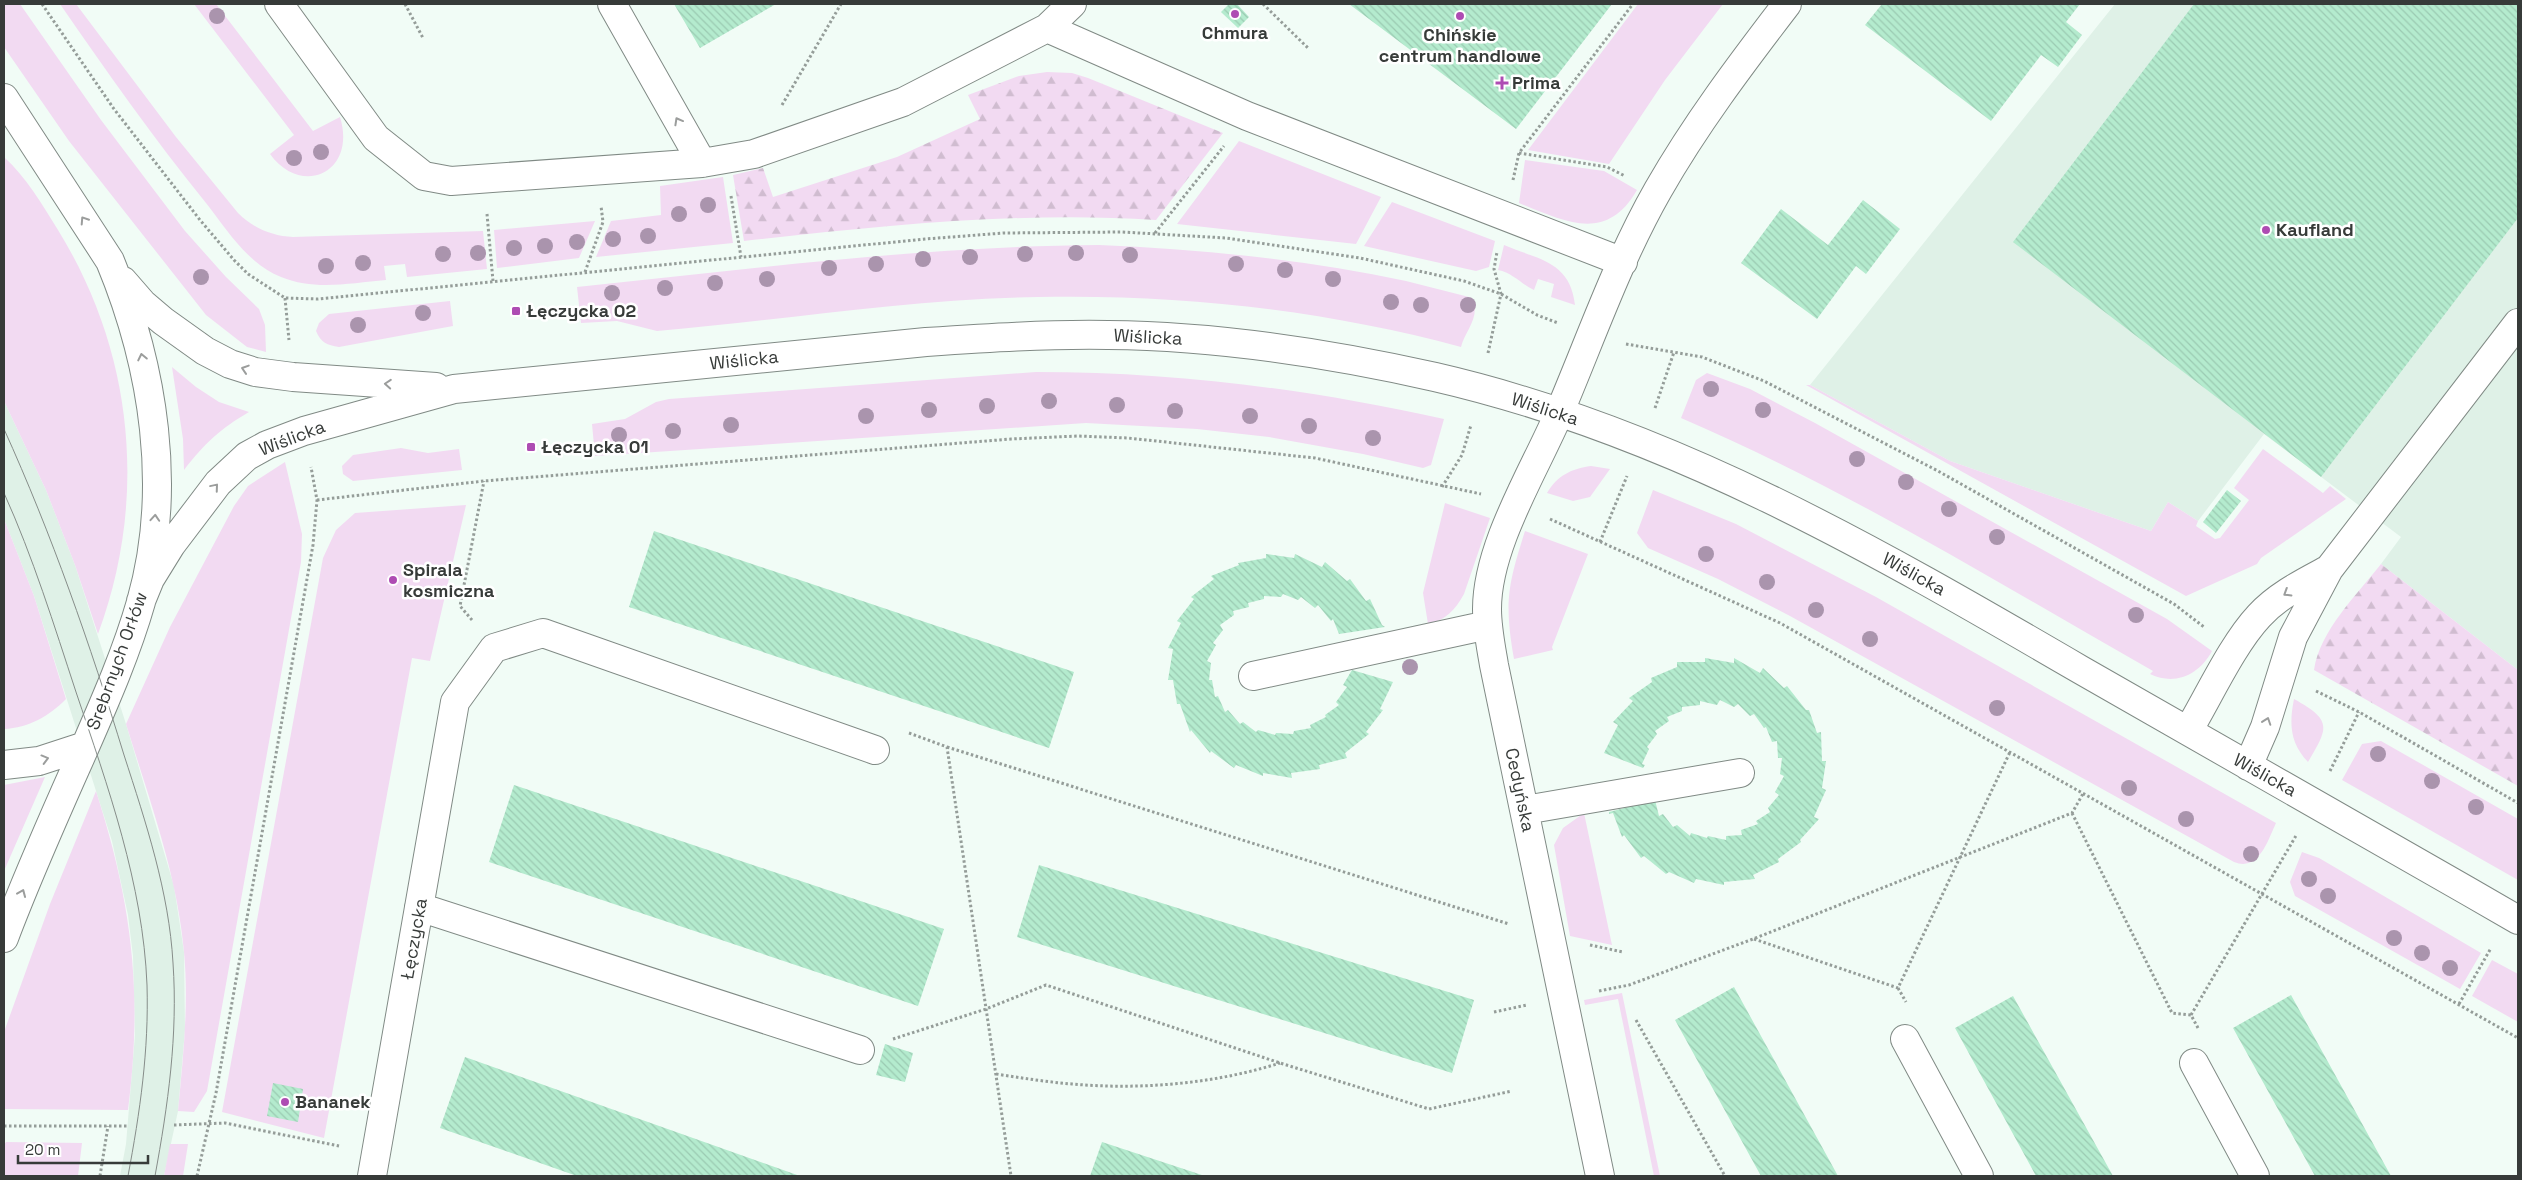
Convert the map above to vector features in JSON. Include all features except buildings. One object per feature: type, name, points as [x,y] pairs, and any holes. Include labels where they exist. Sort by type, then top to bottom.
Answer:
[{"type":"street","points":[[279,4],[376,138],[424,176],[442,181],[476,181],[702,163],[754,154],[903,102],[1045,16],[1072,4]]},
{"type":"street","points":[[612,4],[702,163]]},
{"type":"street","name":"Cedyńska","points":[[1600,1176],[1488,625],[1488,592],[1494,563],[1517,504],[1559,413],[1604,300],[1656,192],[1684,145],[1787,4]]},
{"type":"street","points":[[1045,16],[1247,116],[1623,262]]},
{"type":"street","name":"Srebrnych Orłów","points":[[4,98],[110,261],[129,312],[141,354],[153,427],[157,480],[155,524],[141,601],[107,697],[4,938]]},
{"type":"street","name":"Srebrnych Orłów","points":[[4,122],[25,138],[40,153]]},
{"type":"street","name":"Wiślicka","points":[[110,261],[126,286],[143,304],[184,338],[230,364],[255,372],[293,377],[454,389],[926,342],[1107,335],[1183,338],[1288,349],[1438,378],[1559,413],[1653,445],[1802,514],[1969,605],[2518,920]]},
{"type":"street","points":[[2248,766],[2265,727],[2294,637],[2329,568],[2518,323]]},
{"type":"street","name":"Wiślicka","points":[[141,601],[150,579],[171,545],[199,506],[218,483],[247,456],[267,445],[304,432],[454,389]]},
{"type":"street","points":[[2188,732],[2258,616],[2283,595],[2329,568]]},
{"type":"street","points":[[1254,676],[1488,625]]},
{"type":"street","points":[[494,648],[543,633],[875,750]]},
{"type":"street","name":"Łęczycka","points":[[374,1165],[455,702],[494,648]]},
{"type":"street","points":[[4,765],[39,761],[85,746]]},
{"type":"street","points":[[1525,810],[1740,773]]},
{"type":"street","points":[[419,907],[860,1050]]},
{"type":"street","points":[[1905,1039],[1979,1176]]},
{"type":"street","points":[[2194,1063],[2255,1176]]},
{"type":"path","points":[[42,4],[114,109],[200,220],[248,274],[285,298],[318,299],[1004,233],[1155,234],[1226,238],[1360,258],[1464,281],[1501,294],[1537,315],[1562,325]]},
{"type":"path","points":[[405,4],[422,38]]},
{"type":"path","points":[[754,154],[841,4]]},
{"type":"path","points":[[1263,4],[1308,48]]},
{"type":"path","points":[[1487,357],[1501,294],[1494,269],[1519,153],[1633,4]]},
{"type":"path","points":[[1155,234],[1247,116]]},
{"type":"path","points":[[1519,153],[1607,167],[1656,192]]},
{"type":"path","points":[[731,194],[741,257]]},
{"type":"path","points":[[585,272],[603,222]]},
{"type":"path","points":[[488,230],[493,281]]},
{"type":"path","points":[[285,298],[289,341]]},
{"type":"path","points":[[1620,343],[1723,363],[1790,394],[1947,476],[2174,604],[2205,627]]},
{"type":"path","points":[[1654,412],[1674,352]]},
{"type":"path","points":[[1442,487],[1462,455],[1471,423]]},
{"type":"path","points":[[317,500],[484,482],[1002,440],[1078,436],[1185,442],[1315,458],[1490,496]]},
{"type":"path","points":[[196,1176],[216,1093],[313,545],[317,500],[309,458]]},
{"type":"path","points":[[1600,542],[1628,475]]},
{"type":"path","points":[[484,482],[460,606],[494,648]]},
{"type":"path","points":[[1544,516],[1780,623],[2084,792],[2518,1038]]},
{"type":"path","points":[[2311,689],[2359,712],[2518,803]]},
{"type":"path","points":[[2328,776],[2359,712]]},
{"type":"path","points":[[875,750],[883,724],[947,748],[1551,937]]},
{"type":"path","points":[[947,748],[1011,1176]]},
{"type":"path","points":[[1753,939],[1898,988],[2010,752]]},
{"type":"path","points":[[1563,998],[1629,985],[1753,939],[2072,813],[2084,792]]},
{"type":"path","points":[[2072,813],[2172,1013],[2191,1015]]},
{"type":"path","points":[[2191,1015],[2300,829]]},
{"type":"path","points":[[1581,943],[1623,952]]},
{"type":"path","points":[[2459,1004],[2491,948]]},
{"type":"path","points":[[860,1050],[986,1009],[1046,985],[1280,1063],[1429,1109],[1512,1091]]},
{"type":"path","points":[[1494,1012],[1529,1005]]},
{"type":"path","points":[[2191,1015],[2212,1053],[2194,1063]]},
{"type":"path","points":[[1636,1020],[1725,1176]]},
{"type":"path","points":[[996,1074],[1073,1084],[1154,1085],[1243,1075],[1280,1063]]},
{"type":"path","points":[[174,1125],[225,1122],[374,1165]]},
{"type":"path","points":[[4,1126],[127,1126]]},
{"type":"path","points":[[100,1176],[108,1126]]},
{"type":"shaded area","points":[[2115,4],[2518,4],[2518,670],[2381,564],[2401,537],[2264,434],[2198,521],[2168,502],[2151,531],[1950,461],[1810,385]]},
{"type":"shaded area","points":[[4,401],[46,490],[75,565],[126,724],[174,886],[184,952],[185,1030],[178,1111],[164,1176],[120,1176],[126,1144],[135,1035],[133,956],[128,915],[112,841],[34,596],[4,519]]},
{"type":"green space","points":[[4,4],[20,4],[101,120],[185,231],[226,277],[259,309],[265,325],[266,352],[247,347],[206,315],[69,141],[4,47]]},
{"type":"green space","points":[[60,4],[76,4],[176,137],[238,213],[256,227],[270,233],[293,237],[483,231],[487,269],[407,277],[405,264],[384,266],[386,280],[333,285],[307,284],[281,277],[269,271],[248,255],[230,235],[149,130]]},
{"type":"green space","points":[[194,4],[216,4],[313,131],[340,117],[343,136],[341,152],[334,164],[323,173],[311,176],[297,175],[283,167],[270,154],[294,135]]},
{"type":"green space","points":[[1638,4],[1723,4],[1665,80],[1609,164],[1528,150]]},
{"type":"green space","points":[[1047,72],[1072,73],[1088,78],[1223,133],[1156,220],[1053,217],[1001,219],[898,225],[744,241],[733,175],[763,168],[773,197],[897,157],[980,119],[968,95],[1019,76]]},
{"type":"green space","points":[[1239,141],[1381,197],[1356,244],[1177,224]]},
{"type":"green space","points":[[4,157],[27,182],[40,201],[84,277],[103,326],[117,376],[125,427],[127,479],[124,531],[114,583],[98,634],[75,565],[46,490],[4,401]]},
{"type":"green space","points":[[1525,160],[1604,171],[1637,190],[1625,207],[1612,217],[1598,223],[1583,224],[1568,221],[1519,203]]},
{"type":"green space","points":[[723,177],[733,243],[596,257],[611,221],[661,215],[660,186]]},
{"type":"green space","points":[[1392,202],[1495,241],[1489,267],[1476,271],[1364,246]]},
{"type":"green space","points":[[595,221],[579,258],[497,268],[494,230]]},
{"type":"green space","points":[[1099,245],[1176,249],[1292,261],[1330,267],[1406,281],[1469,297],[1473,300],[1475,313],[1461,347],[1357,323],[1304,314],[1251,307],[1145,298],[1038,297],[943,302],[657,331],[617,321],[581,323],[577,287],[903,254],[1033,246]]},
{"type":"green space","points":[[1504,245],[1541,259],[1560,271],[1567,279],[1572,290],[1575,305],[1551,297],[1554,284],[1538,279],[1534,290],[1498,270]]},
{"type":"green space","points":[[450,301],[453,326],[339,347],[325,343],[316,331],[319,323],[329,314]]},
{"type":"green space","points":[[172,367],[196,387],[219,402],[249,412],[214,437],[184,470],[183,439]]},
{"type":"green space","points":[[1036,372],[1140,375],[1242,384],[1342,399],[1444,419],[1431,465],[1423,468],[1363,454],[1269,437],[1197,429],[1086,423],[595,456],[592,424],[625,419],[656,402],[669,399]]},
{"type":"green space","points":[[1707,373],[1750,389],[1815,423],[2167,619],[2212,651],[2200,666],[2186,676],[2168,679],[2150,674],[2153,671],[1862,506],[1742,445],[1681,418],[1696,380]]},
{"type":"green space","points":[[1806,385],[1810,385],[1950,461],[2151,531],[2168,502],[2198,521],[2196,526],[2215,539],[2220,538],[2249,500],[2234,488],[2263,449],[2323,493],[2330,486],[2346,499],[2261,558],[2257,564],[2186,596]]},
{"type":"green space","points":[[401,448],[428,453],[459,449],[462,470],[353,481],[343,474],[342,466],[353,455]]},
{"type":"green space","points":[[285,462],[302,534],[301,562],[207,1091],[194,1112],[178,1111],[185,1032],[184,952],[169,865],[126,724],[170,627],[234,506],[248,486]]},
{"type":"green space","points":[[1591,466],[1610,469],[1590,497],[1573,501],[1547,493],[1560,477],[1577,469]]},
{"type":"green space","points":[[1653,490],[1736,524],[1876,597],[2276,823],[2266,845],[2256,859],[2250,863],[2234,862],[1790,616],[1718,579],[1648,548],[1637,533]]},
{"type":"green space","points":[[1445,503],[1490,518],[1464,594],[1449,614],[1440,620],[1428,624],[1423,593]]},
{"type":"green space","points":[[466,505],[430,661],[412,658],[324,1138],[222,1112],[323,558],[336,530],[355,513]]},
{"type":"green space","points":[[4,519],[34,596],[66,699],[46,716],[30,724],[4,729]]},
{"type":"green space","points":[[1525,531],[1588,554],[1552,647],[1553,650],[1514,659],[1509,623],[1509,594],[1511,580]]},
{"type":"green space","points":[[2381,564],[2518,670],[2518,786],[2314,670],[2318,655],[2332,627]]},
{"type":"green space","points":[[2294,699],[2315,713],[2321,719],[2323,725],[2320,740],[2308,762],[2298,748],[2292,733]]},
{"type":"green space","points":[[2381,741],[2518,819],[2518,880],[2342,780],[2362,744]]},
{"type":"green space","points":[[45,777],[4,871],[4,785]]},
{"type":"green space","points":[[96,791],[118,872],[126,910],[131,949],[134,987],[134,1026],[128,1110],[4,1109],[4,1032],[50,904]]},
{"type":"green space","points":[[1584,813],[1612,945],[1570,936],[1554,845],[1563,828]]},
{"type":"green space","points":[[2302,852],[2319,858],[2481,953],[2460,989],[2295,896],[2290,882]]},
{"type":"green space","points":[[2492,960],[2518,974],[2518,1022],[2472,996]]},
{"type":"green space","points":[[1622,993],[1660,1176],[1654,1176],[1618,999],[1585,1005],[1584,1000]]},
{"type":"green space","points":[[6,1142],[82,1143],[78,1176],[4,1176],[4,1145]]},
{"type":"green space","points":[[170,1144],[188,1144],[183,1176],[164,1176]]},
{"type":"tram line","points":[[4,429],[54,549],[84,631],[140,806],[162,884],[171,936],[174,1017],[168,1096],[155,1176]]},
{"type":"tram line","points":[[4,493],[43,591],[100,764],[122,836],[139,910],[147,985],[147,1033],[140,1105],[128,1176]]},
{"type":"place","name":"Chmura","points":[[1235,14]]},
{"type":"place","name":"Chińskie centrum handlowe","points":[[1460,16]]},
{"type":"place","name":"Prima","points":[[1502,83]]},
{"type":"place","name":"Kaufland","points":[[2266,230]]},
{"type":"place","name":"Łęczycka 02","points":[[516,311]]},
{"type":"place","name":"Łęczycka 01","points":[[531,447]]},
{"type":"place","name":"Spirala kosmiczna","points":[[393,580]]},
{"type":"place","name":"Bananek","points":[[285,1102]]}]
